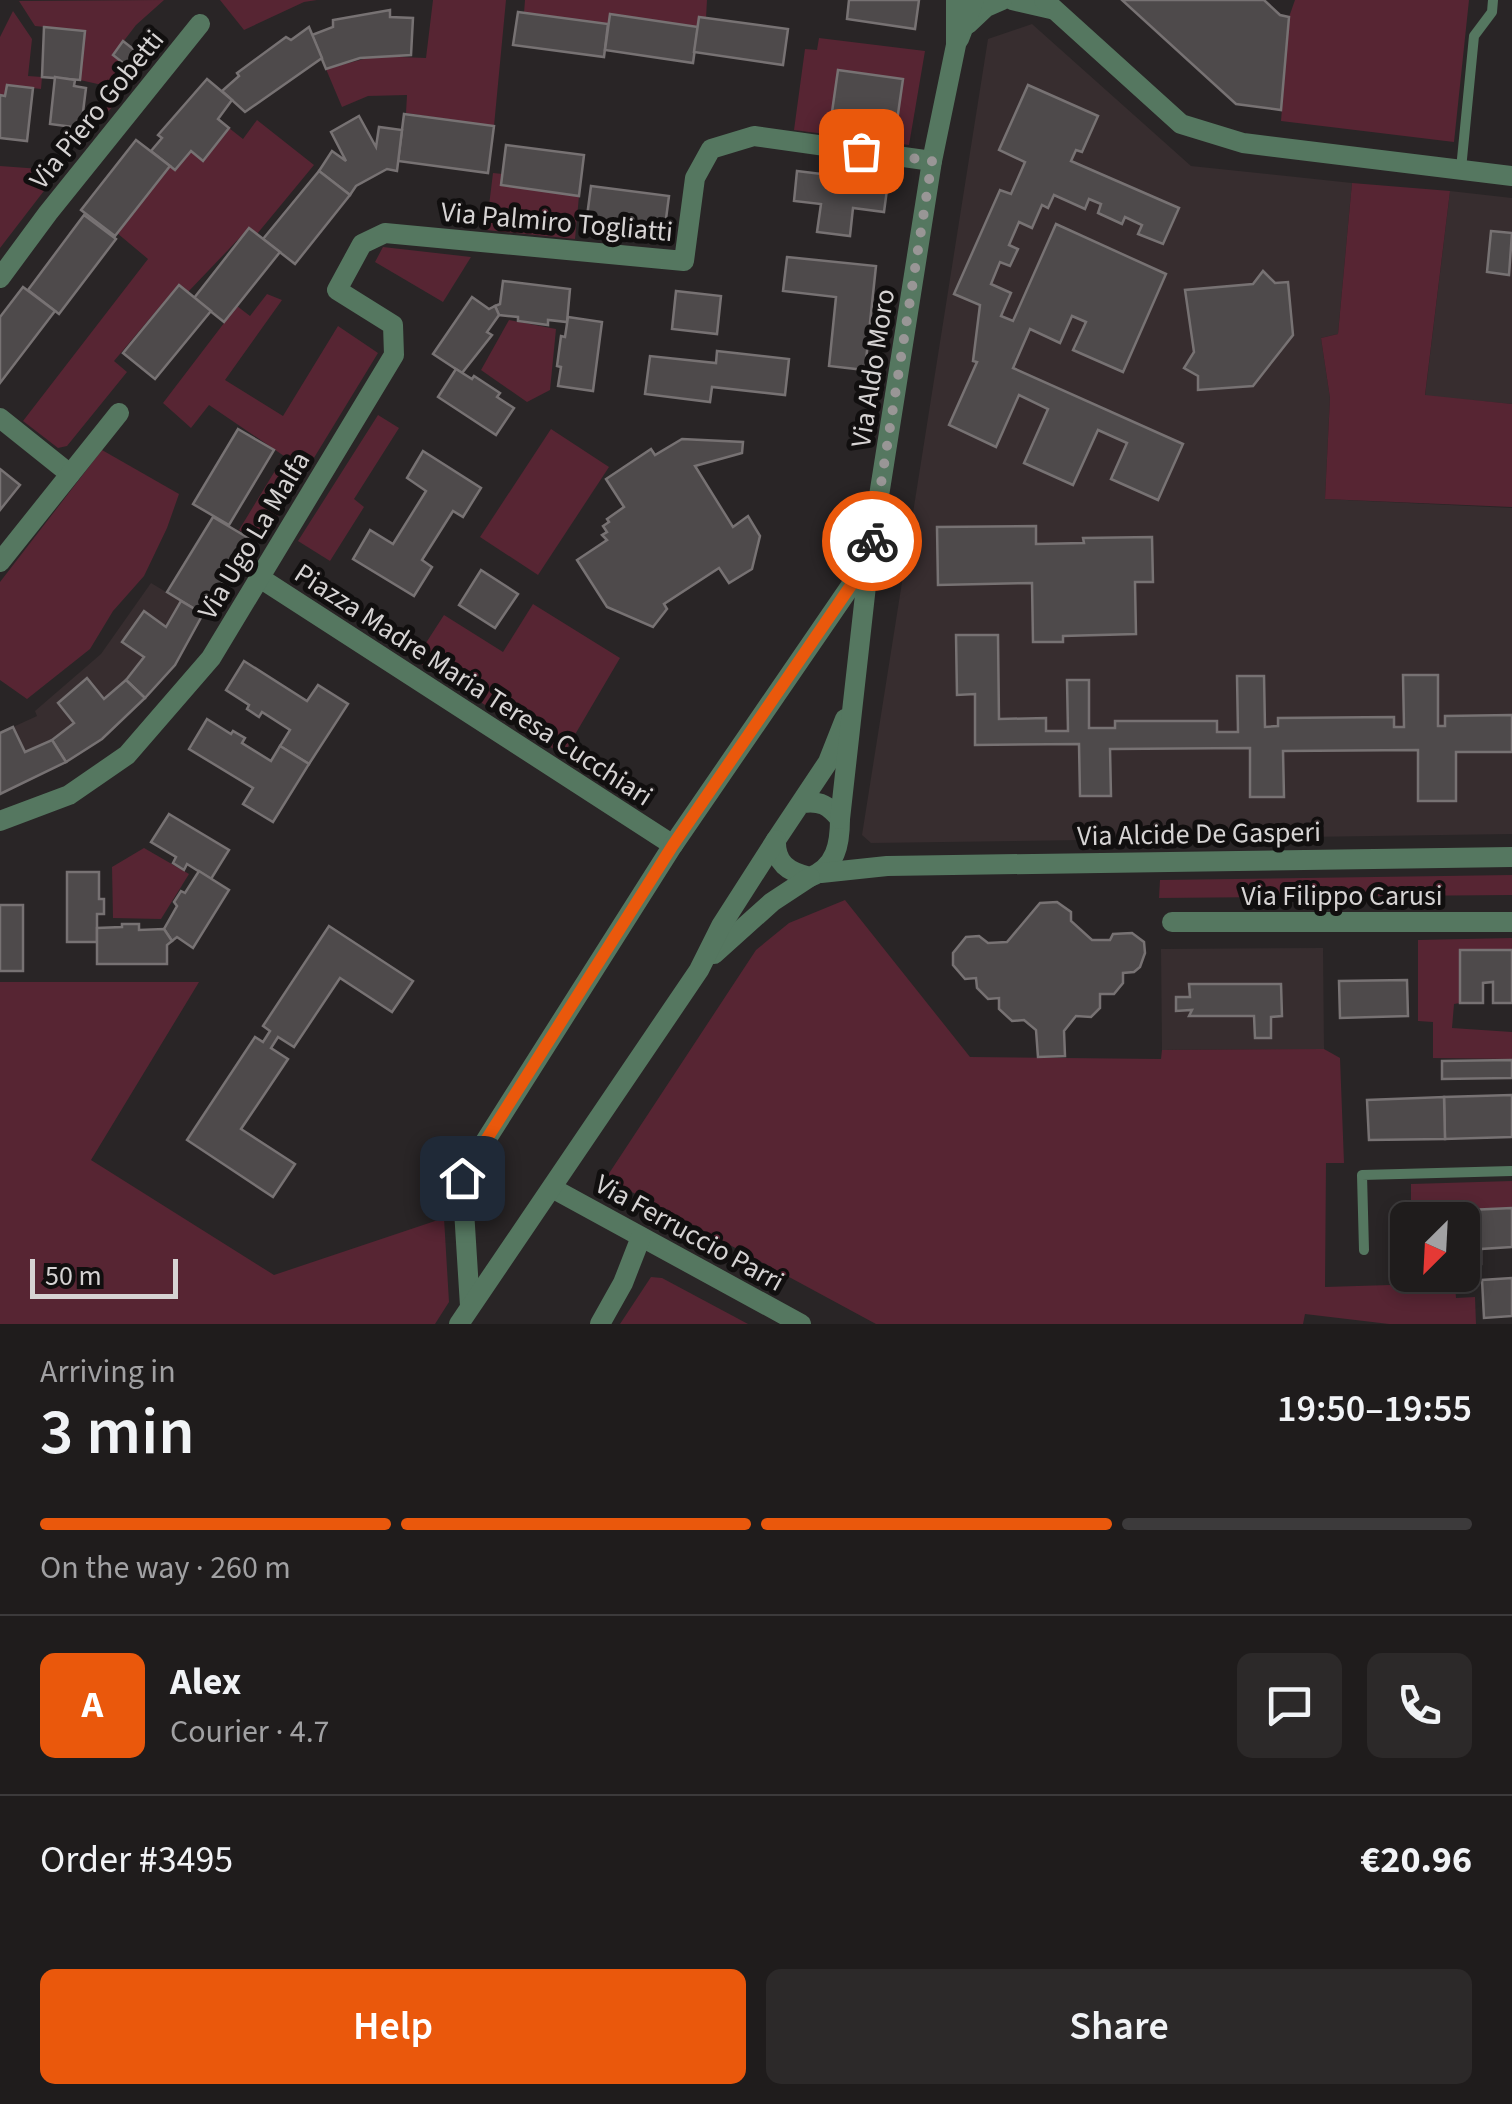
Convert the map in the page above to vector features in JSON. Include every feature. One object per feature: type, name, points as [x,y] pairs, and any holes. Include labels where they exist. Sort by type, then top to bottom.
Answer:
[{"type":"street","points":[[956,0],[956,45]]},
{"type":"street","points":[[956,45],[974,0]]},
{"type":"street","points":[[966,26],[986,7],[1002,0]]},
{"type":"street","points":[[1034,2],[1181,124],[1242,143],[1512,176]]},
{"type":"street","name":"Via Piero Gobetti","points":[[0,278],[48,212],[200,24]]},
{"type":"street","name":"Via Aldo Moro","points":[[840,829],[869,559],[932,161],[956,45]]},
{"type":"street","name":"Via Palmiro Togliatti","points":[[385,234],[684,261],[696,178],[710,149],[754,136],[932,161]]},
{"type":"street","name":"Via Ugo La Malfa","points":[[0,822],[69,794],[127,754],[211,658],[394,355],[393,325],[338,290],[362,244],[385,234]]},
{"type":"street","points":[[0,562],[119,412]]},
{"type":"street","points":[[0,418],[70,474]]},
{"type":"street","points":[[464,1315],[462,1178],[673,845],[869,559]]},
{"type":"street","name":"Piazza Madre Maria Teresa Cucchiari","points":[[260,578],[673,845]]},
{"type":"street","name":"Via Aldo Moro","points":[[803,804],[828,762],[852,700]]},
{"type":"street","points":[[464,1315],[699,970],[721,926],[803,804],[818,801],[830,807],[857,855],[886,866]]},
{"type":"street","points":[[699,970],[736,932],[830,864],[840,829]]},
{"type":"street","points":[[776,840],[776,853],[782,865],[796,874],[815,875]]},
{"type":"street","name":"Via Alcide De Gasperi","points":[[815,875],[886,866],[1512,856]]},
{"type":"street","name":"Via Filippo Carusi","points":[[1172,922],[1512,922]]},
{"type":"street","name":"Via Ferruccio Parri","points":[[552,1188],[801,1324]]},
{"type":"street","points":[[600,1324],[623,1283],[641,1237]]},
{"type":"lane","points":[[1461,170],[1474,36],[1492,12],[1493,0]]},
{"type":"lane","points":[[1364,1250],[1362,1175],[1512,1172]]},
{"type":"shaded area","points":[[164,0],[136,25],[113,55],[139,76],[100,121],[102,85],[80,80],[85,31],[35,26],[19,1]]},
{"type":"shaded area","points":[[220,0],[317,0],[304,2],[244,30]]},
{"type":"shaded area","points":[[433,0],[506,0],[494,126],[406,113],[407,95],[368,96],[342,107],[326,69],[375,56],[426,58]]},
{"type":"shaded area","points":[[525,0],[707,0],[706,18],[699,17],[698,27],[611,14],[608,24],[524,13]]},
{"type":"shaded area","points":[[1295,0],[1469,0],[1454,142],[1281,121],[1289,17]]},
{"type":"shaded area","points":[[13,11],[32,39],[28,76],[42,77],[41,89],[7,85],[5,96],[0,95],[0,37]]},
{"type":"shaded area","points":[[1032,24],[1191,166],[1352,183],[1338,334],[1321,338],[1330,398],[1325,499],[1512,508],[1512,834],[871,843],[862,835],[988,39]]},
{"type":"shaded area","points":[[819,38],[925,51],[909,145],[794,130],[805,49],[817,50]]},
{"type":"shaded area","points":[[257,120],[314,165],[257,234],[249,228],[188,292],[178,285],[114,361],[127,372],[67,446],[58,448],[23,421],[148,259],[117,233],[170,166],[176,170],[191,151],[203,161],[229,128],[243,139]]},
{"type":"shaded area","points":[[0,166],[41,169],[50,183],[0,248]]},
{"type":"shaded area","points":[[493,173],[503,174],[502,186],[579,196],[575,239],[486,230]]},
{"type":"shaded area","points":[[1352,183],[1450,191],[1425,395],[1512,404],[1512,507],[1325,499],[1330,398],[1321,338],[1338,334]]},
{"type":"shaded area","points":[[1450,191],[1512,198],[1512,404],[1425,396]]},
{"type":"shaded area","points":[[383,247],[471,257],[443,302],[375,262]]},
{"type":"shaded area","points":[[267,294],[282,300],[225,380],[283,416],[338,326],[378,353],[262,543],[239,530],[284,456],[209,405],[191,428],[163,403],[237,306],[250,316]]},
{"type":"shaded area","points":[[509,320],[556,329],[550,390],[527,402],[481,370]]},
{"type":"shaded area","points":[[378,415],[399,428],[354,499],[364,507],[330,561],[298,541]]},
{"type":"shaded area","points":[[551,429],[609,467],[538,575],[480,537]]},
{"type":"shaded area","points":[[102,450],[179,494],[144,576],[113,611],[90,649],[27,699],[0,680],[0,582]]},
{"type":"shaded area","points":[[151,583],[181,601],[166,627],[123,642],[144,657],[104,699],[87,678],[59,702],[74,723],[52,740],[25,752],[13,727],[37,716],[35,711],[101,654]]},
{"type":"shaded area","points":[[533,604],[620,658],[563,755],[415,660],[444,615],[503,652]]},
{"type":"shaded area","points":[[144,848],[189,874],[161,919],[113,918],[112,867]]},
{"type":"shaded area","points":[[1512,875],[1512,895],[1159,898],[1160,880]]},
{"type":"shaded area","points":[[845,900],[970,1057],[1161,1059],[1162,1050],[1324,1049],[1340,1058],[1344,1163],[1326,1163],[1325,1287],[1390,1285],[1390,1292],[1456,1292],[1456,1298],[1475,1297],[1476,1324],[1389,1324],[1305,1314],[1303,1324],[876,1324],[606,1178],[756,950],[789,923]]},
{"type":"shaded area","points":[[1512,938],[1512,950],[1460,951],[1460,1003],[1454,1004],[1452,1028],[1512,1032],[1512,1059],[1433,1058],[1433,1022],[1418,1021],[1418,940]]},
{"type":"shaded area","points":[[1323,948],[1324,1049],[1162,1050],[1161,949]]},
{"type":"shaded area","points":[[0,982],[199,982],[91,1160],[274,1275],[444,1218],[449,1302],[435,1324],[0,1324]]},
{"type":"shaded area","points":[[1512,1181],[1512,1208],[1480,1210],[1480,1202],[1411,1202],[1411,1184]]},
{"type":"shaded area","points":[[651,1277],[662,1278],[748,1324],[620,1324]]},
{"type":"building","points":[[849,0],[919,0],[915,29],[847,19]]},
{"type":"building","points":[[1122,0],[1264,0],[1280,15],[1289,17],[1281,110],[1236,104]]},
{"type":"building","points":[[390,10],[390,17],[413,18],[411,55],[360,58],[326,69],[312,35],[333,27],[333,20]]},
{"type":"building","points":[[518,12],[608,24],[604,57],[513,45]]},
{"type":"building","points":[[610,14],[698,27],[693,63],[605,50]]},
{"type":"building","points":[[699,17],[788,29],[783,65],[694,52]]},
{"type":"building","points":[[44,27],[85,31],[80,80],[42,77]]},
{"type":"building","points":[[309,27],[322,58],[245,112],[222,91],[239,76],[237,73],[286,37],[291,40]]},
{"type":"building","points":[[123,41],[137,52],[127,66],[113,55]]},
{"type":"building","points":[[838,70],[903,79],[897,121],[832,112]]},
{"type":"building","points":[[55,77],[75,80],[74,86],[86,88],[81,128],[50,124]]},
{"type":"building","points":[[207,79],[232,100],[218,119],[229,128],[203,161],[191,151],[175,170],[151,151],[162,138],[158,135]]},
{"type":"building","points":[[7,85],[33,88],[27,141],[0,138],[0,95],[5,96]]},
{"type":"building","points":[[1028,85],[1098,116],[1082,152],[1076,150],[1071,161],[1179,208],[1163,244],[1138,234],[1142,225],[1125,217],[1122,224],[1098,213],[1101,204],[1089,199],[1085,209],[1054,195],[1048,208],[1042,205],[1032,228],[1019,222],[1009,245],[1018,249],[1010,266],[1000,262],[991,284],[1011,293],[1001,316],[1013,321],[1056,224],[1166,274],[1123,372],[1073,350],[1086,322],[1072,316],[1060,343],[1030,329],[1013,368],[1183,444],[1158,500],[1111,479],[1127,443],[1098,430],[1073,485],[1024,463],[1048,409],[1019,395],[996,447],[949,425],[977,362],[973,361],[980,305],[954,294],[1000,190],[1011,194],[1025,162],[999,150]]},
{"type":"building","points":[[404,114],[494,126],[488,173],[398,161]]},
{"type":"building","points":[[359,116],[376,147],[379,127],[402,130],[397,171],[387,169],[356,186],[350,195],[319,171],[332,151],[346,161],[331,132]]},
{"type":"building","points":[[136,140],[170,166],[115,236],[81,210]]},
{"type":"building","points":[[506,145],[584,155],[579,196],[501,185]]},
{"type":"building","points":[[319,171],[350,195],[295,264],[263,239]]},
{"type":"building","points":[[797,171],[888,182],[884,212],[853,208],[850,236],[817,232],[821,204],[794,201]]},
{"type":"building","points":[[591,186],[669,196],[664,234],[586,224]]},
{"type":"building","points":[[84,215],[116,239],[59,314],[28,290]]},
{"type":"building","points":[[249,228],[280,252],[224,322],[194,298]]},
{"type":"building","points":[[1491,231],[1512,233],[1509,275],[1487,272]]},
{"type":"building","points":[[787,257],[876,266],[865,370],[829,366],[836,297],[783,291]]},
{"type":"building","points":[[1263,271],[1275,283],[1288,282],[1293,335],[1253,386],[1198,390],[1198,376],[1184,368],[1194,352],[1185,290],[1253,284]]},
{"type":"building","points":[[503,281],[570,289],[567,322],[548,320],[548,325],[499,315],[495,306],[500,304]]},
{"type":"building","points":[[179,285],[211,311],[155,379],[123,353]]},
{"type":"building","points":[[23,287],[55,311],[0,383],[0,317]]},
{"type":"building","points":[[676,291],[721,296],[717,334],[672,329]]},
{"type":"building","points":[[472,297],[489,309],[495,306],[499,315],[487,332],[492,335],[462,373],[433,354]]},
{"type":"building","points":[[568,317],[602,322],[593,391],[558,386],[561,336],[565,337]]},
{"type":"building","points":[[717,351],[789,359],[785,395],[712,387],[710,402],[645,394],[650,356],[716,363]]},
{"type":"building","points":[[456,369],[500,393],[497,397],[514,408],[496,435],[438,397]]},
{"type":"building","points":[[238,429],[274,450],[229,525],[193,504]]},
{"type":"building","points":[[682,439],[743,442],[742,453],[695,466],[733,527],[748,516],[760,536],[752,569],[729,583],[719,568],[664,604],[667,609],[653,627],[607,607],[577,560],[607,540],[602,535],[607,532],[603,526],[624,507],[606,479],[651,449],[655,455]]},
{"type":"building","points":[[423,451],[481,488],[463,517],[453,511],[422,560],[432,567],[414,596],[353,559],[370,530],[393,544],[426,491],[407,478]]},
{"type":"building","points":[[0,469],[20,485],[0,510]]},
{"type":"building","points":[[213,517],[250,539],[203,614],[167,592]]},
{"type":"building","points":[[1036,526],[1036,544],[1084,543],[1083,538],[1152,537],[1153,582],[1135,582],[1136,634],[1063,636],[1063,642],[1033,642],[1032,583],[938,585],[937,527]]},
{"type":"building","points":[[481,570],[518,594],[495,628],[459,605]]},
{"type":"building","points":[[181,601],[203,614],[175,665],[145,698],[126,680],[144,657],[122,642],[144,611],[166,627]]},
{"type":"building","points":[[956,635],[998,635],[999,719],[1046,718],[1046,731],[1068,731],[1067,680],[1089,680],[1089,728],[1115,728],[1115,721],[1217,721],[1217,732],[1238,732],[1237,676],[1264,676],[1265,727],[1278,726],[1278,718],[1394,717],[1394,727],[1404,727],[1403,675],[1438,675],[1438,726],[1445,726],[1445,716],[1512,715],[1512,752],[1456,752],[1456,801],[1418,801],[1418,750],[1283,751],[1284,797],[1250,797],[1250,748],[1110,749],[1111,796],[1080,796],[1079,744],[975,745],[975,694],[957,695]]},
{"type":"building","points":[[244,661],[307,701],[318,685],[348,704],[309,764],[280,746],[290,730],[262,712],[259,717],[226,690]]},
{"type":"building","points":[[87,678],[104,699],[126,680],[145,698],[102,739],[66,762],[52,740],[74,723],[58,703]]},
{"type":"building","points":[[207,719],[245,738],[242,743],[271,761],[280,746],[309,764],[273,822],[243,804],[253,788],[189,749]]},
{"type":"building","points":[[13,727],[25,752],[52,740],[66,762],[0,794],[0,733]]},
{"type":"building","points":[[169,814],[229,850],[211,879],[187,864],[184,870],[173,863],[176,857],[151,842]]},
{"type":"building","points":[[199,871],[229,890],[193,948],[177,937],[172,941],[164,929],[177,906],[174,902]]},
{"type":"building","points":[[67,872],[99,872],[99,899],[104,899],[104,914],[97,914],[97,942],[67,942]]},
{"type":"building","points":[[1057,902],[1071,912],[1071,921],[1092,940],[1110,940],[1113,934],[1132,933],[1144,942],[1145,953],[1140,967],[1123,973],[1123,983],[1114,994],[1100,994],[1100,1008],[1091,1017],[1076,1016],[1064,1031],[1065,1056],[1038,1057],[1036,1030],[1024,1020],[1012,1021],[999,1009],[999,998],[988,999],[977,988],[976,978],[965,979],[953,965],[953,953],[966,937],[979,936],[988,943],[1007,942],[1040,903]]},
{"type":"building","points":[[0,905],[23,905],[23,971],[0,971]]},
{"type":"building","points":[[139,924],[139,930],[164,929],[172,941],[167,945],[167,964],[97,964],[97,928]]},
{"type":"building","points":[[329,926],[413,981],[392,1012],[340,978],[294,1047],[278,1037],[271,1048],[288,1059],[241,1129],[295,1164],[273,1197],[187,1140],[255,1037],[263,1042],[270,1031],[263,1026]]},
{"type":"building","points":[[1460,950],[1512,950],[1512,1003],[1493,1003],[1493,982],[1483,983],[1483,1003],[1460,1003]]},
{"type":"building","points":[[1407,980],[1408,1016],[1340,1018],[1339,981]]},
{"type":"building","points":[[1189,984],[1281,984],[1282,1016],[1271,1017],[1271,1038],[1255,1038],[1254,1016],[1189,1016],[1192,1010],[1176,1011],[1176,997],[1190,997]]},
{"type":"building","points":[[1512,1060],[1512,1078],[1442,1079],[1442,1061]]},
{"type":"building","points":[[1512,1095],[1512,1137],[1445,1139],[1444,1097]]},
{"type":"building","points":[[1444,1097],[1445,1139],[1369,1140],[1367,1100]]},
{"type":"building","points":[[1512,1208],[1512,1247],[1481,1249],[1480,1264],[1480,1209]]},
{"type":"building","points":[[1512,1278],[1512,1316],[1484,1318],[1482,1280]]},
{"type":"way so far","points":[[861,151],[932,161],[872,541]]},
{"type":"route","points":[[462,1178],[673,845],[869,559],[872,541]]}]
